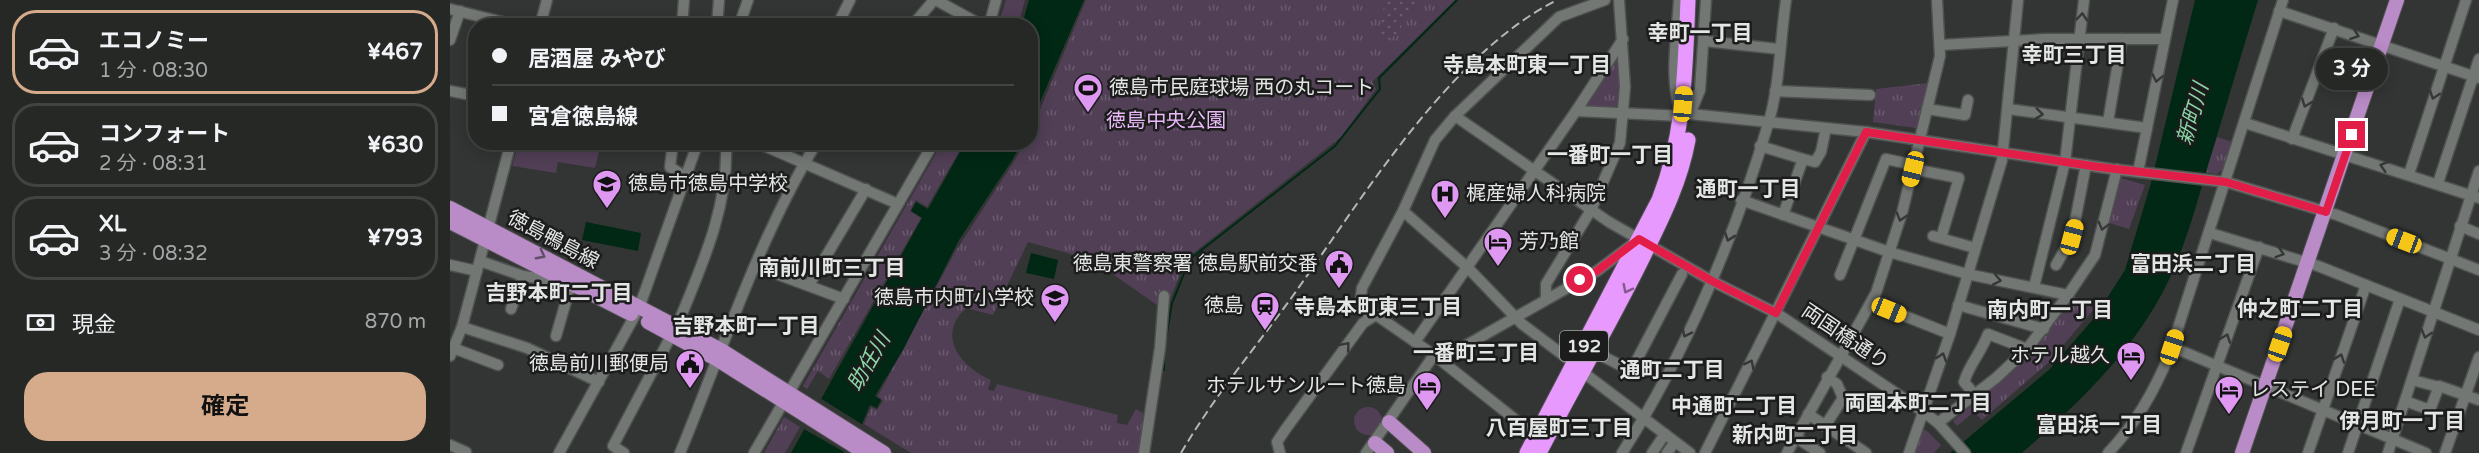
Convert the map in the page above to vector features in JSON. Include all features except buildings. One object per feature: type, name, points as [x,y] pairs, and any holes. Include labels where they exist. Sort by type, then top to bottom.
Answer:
[{"type":"highway","name":"192","points":[[1539,453],[1579,368],[1644,242],[1678,183],[1688,139],[1686,115],[1688,0]]},
{"type":"highway","name":"192","points":[[1686,115],[1695,0]]},
{"type":"highway","name":"192","points":[[1527,453],[1579,368],[1595,352],[1644,242]]},
{"type":"main road","points":[[2242,453],[2397,0]]},
{"type":"main road","name":"徳島鴨島線","points":[[450,208],[487,234],[569,283],[637,312]]},
{"type":"main road","name":"徳島鴨島線","points":[[450,222],[487,234],[674,330],[720,355],[792,401],[856,447],[884,453]]},
{"type":"main road","points":[[1389,422],[1424,453]]},
{"type":"main road","points":[[1371,448],[1387,453]]},
{"type":"street","points":[[542,18],[547,0]]},
{"type":"street","points":[[683,18],[684,0]]},
{"type":"street","points":[[718,18],[719,0]]},
{"type":"street","points":[[742,18],[748,0]]},
{"type":"street","points":[[919,18],[935,0],[968,18]]},
{"type":"street","points":[[991,18],[996,0]]},
{"type":"street","points":[[1369,317],[1361,296],[1362,288],[1403,211],[1435,140],[1455,116],[1559,17],[1605,0]]},
{"type":"street","points":[[1546,299],[1546,284],[1591,210],[1615,159],[1624,114],[1623,39],[1619,0]]},
{"type":"street","points":[[1679,0],[1674,84],[1676,101],[1686,115]]},
{"type":"street","points":[[1686,115],[1700,90],[1706,0]]},
{"type":"street","points":[[1622,453],[1644,418],[1712,281],[1769,122],[1775,92],[1786,0]]},
{"type":"street","points":[[1787,453],[1827,377],[1872,303],[1889,252],[1914,167],[1940,45],[1937,0]]},
{"type":"street","points":[[1909,453],[1950,334],[2004,153],[2018,0]]},
{"type":"street","points":[[2034,287],[2065,162],[2084,0]]},
{"type":"street","points":[[2138,172],[2173,0]]},
{"type":"street","points":[[2409,174],[2466,0]]},
{"type":"street","points":[[840,18],[847,1]]},
{"type":"street","points":[[2108,453],[2133,424],[2150,397],[2172,347],[2281,5],[2334,28],[2476,77]]},
{"type":"street","points":[[450,40],[455,10],[486,18]]},
{"type":"street","points":[[2292,139],[2334,28]]},
{"type":"street","points":[[1415,342],[1576,111],[1623,39]]},
{"type":"street","points":[[2108,122],[2122,39]]},
{"type":"street","points":[[1940,45],[2016,40],[2164,39]]},
{"type":"street","points":[[1704,41],[1779,49]]},
{"type":"street","points":[[2438,183],[2476,77],[2479,59]]},
{"type":"street","points":[[450,91],[468,94]]},
{"type":"street","points":[[1775,92],[1870,95]]},
{"type":"street","points":[[1927,110],[1965,115],[1968,100]]},
{"type":"street","points":[[2008,109],[2147,128]]},
{"type":"street","points":[[1576,111],[1686,115],[1866,132],[2086,165],[2226,182],[2326,212],[2479,270]]},
{"type":"street","name":"両国橋通り","points":[[1455,116],[1591,210],[1712,281],[1776,313],[1924,412],[1938,423],[1961,449]]},
{"type":"street","points":[[2244,123],[2475,196]]},
{"type":"street","points":[[1760,146],[1815,162],[1823,145],[1826,128]]},
{"type":"street","points":[[1705,453],[1866,132]]},
{"type":"street","points":[[498,365],[451,351],[462,327],[509,150]]},
{"type":"street","points":[[672,150],[670,167],[686,177]]},
{"type":"street","points":[[559,453],[637,312],[695,150]]},
{"type":"street","points":[[624,453],[611,449],[674,330],[714,234],[720,211],[725,150]]},
{"type":"street","points":[[786,150],[805,163],[898,204]]},
{"type":"street","points":[[680,453],[755,266],[795,176],[812,150]]},
{"type":"street","points":[[754,453],[792,401],[844,299],[929,150]]},
{"type":"street","points":[[1783,215],[1803,159]]},
{"type":"street","points":[[1840,275],[1886,159],[1961,179],[1937,237],[1975,248]]},
{"type":"street","points":[[2056,266],[2072,237],[2086,165]]},
{"type":"street","points":[[1938,423],[1975,395],[2027,349],[2068,295],[2095,255],[2116,169]]},
{"type":"street","points":[[2388,453],[2449,258],[2460,226],[2475,196],[2479,171]]},
{"type":"street","points":[[809,285],[866,189]]},
{"type":"street","points":[[1741,200],[1889,252],[1967,274],[2068,295]]},
{"type":"street","points":[[1403,211],[1468,268],[1514,317],[1690,453]]},
{"type":"street","points":[[2460,226],[2479,234]]},
{"type":"street","points":[[2210,233],[2309,262],[2479,330]]},
{"type":"street","points":[[1371,448],[1434,355],[1463,347],[1644,242]]},
{"type":"street","points":[[2186,453],[2259,247]]},
{"type":"street","points":[[450,265],[478,266],[569,283],[556,336]]},
{"type":"street","points":[[755,266],[844,299]]},
{"type":"street","points":[[1595,352],[1631,371],[1682,274]]},
{"type":"street","points":[[511,309],[523,276]]},
{"type":"street","points":[[2307,453],[2366,285]]},
{"type":"street","points":[[1144,453],[1160,348],[1164,297]]},
{"type":"street","points":[[2348,453],[2400,299]]},
{"type":"street","points":[[1872,303],[1950,334]]},
{"type":"street","points":[[1958,304],[2044,329]]},
{"type":"street","points":[[1280,453],[1277,446],[1279,438],[1340,353],[1369,317],[1380,316],[1434,355],[1536,436]]},
{"type":"street","points":[[462,327],[527,348],[599,382]]},
{"type":"street","points":[[1975,395],[1964,382],[1971,362],[1981,352],[1988,334],[2027,349]]},
{"type":"street","points":[[2172,347],[2357,424],[2394,437],[2426,453]]},
{"type":"street","points":[[2445,453],[2479,357]]},
{"type":"street","points":[[1825,426],[1843,398],[1837,384],[1827,377]]},
{"type":"street","points":[[2412,380],[2479,400]]},
{"type":"street","points":[[2405,402],[2430,410],[2439,387]]},
{"type":"street","points":[[1808,414],[1866,453]]},
{"type":"street","points":[[1652,453],[1665,434]]},
{"type":"street","points":[[1795,437],[1820,453]]},
{"type":"street","points":[[1667,453],[1675,442]]},
{"type":"street","points":[[450,445],[466,452]]},
{"type":"green space","points":[[1006,0],[1025,0],[1020,18],[1000,18]]},
{"type":"green space","name":"徳島中央公園","points":[[1086,0],[1455,0],[1372,82],[1376,89],[1341,137],[1186,259],[1169,302],[1157,305],[1104,268],[1068,253],[1028,242],[993,315],[966,308],[957,319],[953,329],[956,349],[970,367],[991,380],[988,390],[994,391],[997,384],[1118,415],[1117,423],[1127,425],[1136,409],[1143,413],[1139,453],[911,453],[864,424],[871,407],[877,410],[883,401],[878,396],[955,252],[1020,150],[1038,150],[1038,114]]},
{"type":"green space","points":[[1385,0],[1419,0],[1396,35],[1377,46]]},
{"type":"green space","points":[[1617,52],[1622,102],[1619,109],[1586,107]]},
{"type":"green space","points":[[1928,83],[1916,128],[1873,122],[1876,89]]},
{"type":"green space","points":[[2217,137],[2232,142],[2224,168],[2217,174],[2206,172]]},
{"type":"green space","points":[[517,150],[599,150],[595,168],[558,162],[556,173],[512,166]]},
{"type":"green space","points":[[938,150],[960,150],[927,207],[916,200],[910,211],[921,218],[829,379],[818,371],[807,389],[803,386]]},
{"type":"green space","points":[[2121,178],[2145,185],[2129,229],[2109,223]]},
{"type":"green space","points":[[2074,296],[2094,309],[2048,363],[1982,420],[1974,412],[1957,426],[1953,421],[2000,381],[2038,344]]},
{"type":"green space","points":[[1368,407],[1378,411],[1382,421],[1378,431],[1368,435],[1358,431],[1354,421],[1358,411]]},
{"type":"green space","points":[[784,417],[800,427],[785,453],[764,453]]},
{"type":"green space","points":[[1921,430],[1926,430],[1941,445],[1934,453],[1914,453]]},
{"type":"water","points":[[1029,0],[1084,0],[1038,107],[1038,18],[1024,18]]},
{"type":"water","name":"新町川","points":[[2195,0],[2258,0],[2192,219],[2180,255],[2164,290],[2142,327],[2111,366],[2077,402],[2022,453],[1950,453],[2050,369],[2095,317],[2125,270],[2151,183]]},
{"type":"water","name":"助任川","points":[[961,150],[1018,150],[959,240],[903,350],[875,396],[881,400],[877,408],[870,405],[862,424],[843,453],[791,453],[922,218],[911,211],[916,202],[928,209]]},
{"type":"water","points":[[586,222],[641,233],[638,251],[582,240]]},
{"type":"water","points":[[1031,253],[1058,260],[1054,279],[1026,273]]},
{"type":"pier","points":[[820,398],[863,425],[846,453],[802,428]]},
{"type":"waterway","points":[[1166,338],[1172,303],[1190,259],[1335,146],[1380,89],[1379,78],[1457,0]]},
{"type":"waterway","points":[[1164,355],[1164,370]]},
{"type":"railway","points":[[1181,453],[1220,393],[1410,132],[1479,56],[1517,25],[1557,0]]},
{"type":"place","name":"徳島市民庭球場 西の丸コート","points":[[1088,114]]},
{"type":"place","name":"徳島市徳島中学校","points":[[607,210]]},
{"type":"place","name":"梶産婦人科病院","points":[[1445,220]]},
{"type":"place","name":"芳乃館","points":[[1498,268]]},
{"type":"place","name":"徳島東警察署 徳島駅前交番","points":[[1339,290]]},
{"type":"place","name":"徳島市内町小学校","points":[[1055,324]]},
{"type":"place","name":"徳島","points":[[1265,332]]},
{"type":"place","name":"ホテル越久","points":[[2131,382]]},
{"type":"place","name":"徳島前川郵便局","points":[[690,390]]},
{"type":"place","name":"ホテルサンルート徳島","points":[[1427,412]]},
{"type":"place","name":"レステイ DEE","points":[[2229,416]]},
{"type":"district","name":"幸町一丁目","points":[[1700,33]]},
{"type":"district","name":"幸町三丁目","points":[[2074,55]]},
{"type":"district","name":"寺島本町東一丁目","points":[[1527,65]]},
{"type":"district","name":"一番町一丁目","points":[[1610,155]]},
{"type":"district","name":"通町一丁目","points":[[1748,189]]},
{"type":"district","name":"富田浜二丁目","points":[[2193,264]]},
{"type":"district","name":"南前川町三丁目","points":[[832,268]]},
{"type":"district","name":"吉野本町二丁目","points":[[559,293]]},
{"type":"district","name":"寺島本町東三丁目","points":[[1378,307]]},
{"type":"district","name":"仲之町二丁目","points":[[2300,309]]},
{"type":"district","name":"南内町一丁目","points":[[2050,310]]},
{"type":"district","name":"吉野本町一丁目","points":[[746,326]]},
{"type":"district","name":"一番町三丁目","points":[[1476,353]]},
{"type":"district","name":"通町二丁目","points":[[1672,370]]},
{"type":"district","name":"両国本町二丁目","points":[[1918,403]]},
{"type":"district","name":"中通町二丁目","points":[[1734,406]]},
{"type":"district","name":"伊月町一丁目","points":[[2402,421]]},
{"type":"district","name":"富田浜一丁目","points":[[2099,425]]},
{"type":"district","name":"八百屋町三丁目","points":[[1559,428]]},
{"type":"district","name":"新内町二丁目","points":[[1795,435]]},
{"type":"route","points":[[1580,280],[1597,271],[1639,239],[1712,281],[1776,313],[1866,132],[2099,167],[2226,182],[2326,212],[2352,135]]}]
